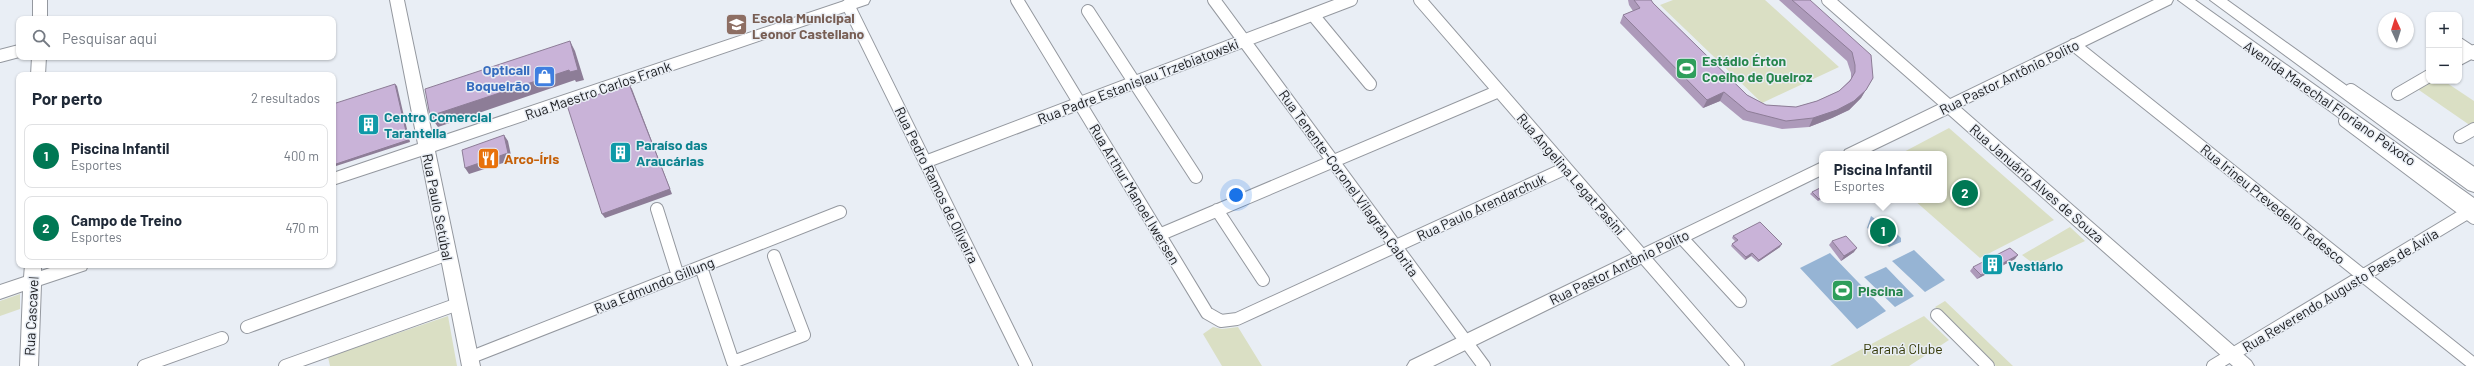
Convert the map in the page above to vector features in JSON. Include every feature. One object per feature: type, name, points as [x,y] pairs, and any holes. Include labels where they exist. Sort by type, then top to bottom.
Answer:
[{"type":"main road","points":[[40,0],[40,16]]},
{"type":"main road","name":"Rua Paulo Setúbal","points":[[397,0],[470,362]]},
{"type":"main road","name":"Rua Maestro Carlos Frank","points":[[336,178],[863,0]]},
{"type":"main road","name":"Rua Pastor Antônio Polito","points":[[1857,151],[2166,0]]},
{"type":"main road","name":"Avenida Marechal Floriano Peixoto","points":[[2186,0],[2246,44],[2366,127],[2472,213]]},
{"type":"main road","name":"Avenida Marechal Floriano Peixoto","points":[[2217,0],[2474,186]]},
{"type":"main road","points":[[38,72],[39,60]]},
{"type":"main road","name":"Rua Januário Alves de Souza","points":[[1949,106],[2245,366]]},
{"type":"main road","name":"Rua Pastor Antônio Polito","points":[[1416,366],[1819,169]]},
{"type":"main road","points":[[0,292],[33,273],[62,268]]},
{"type":"main road","name":"Rua Cascavel","points":[[29,366],[33,273]]},
{"type":"street","name":"Rua Arthur Manoel Iwersen","points":[[1017,0],[1207,313],[1213,319],[1221,322]]},
{"type":"street","name":"Rua Tenente-Coronel Vilagrán Cabrita","points":[[1214,0],[1484,366]]},
{"type":"street","name":"Rua Padre Estanislau Trzebiatowski","points":[[925,162],[1351,0]]},
{"type":"street","name":"Rua Angelina Legat Pasini","points":[[1420,0],[1738,366]]},
{"type":"street","name":"Rua Januário Alves de Souza","points":[[1828,0],[1949,106]]},
{"type":"street","name":"Rua Pedro Ramos de Oliveira","points":[[848,5],[1026,366]]},
{"type":"street","points":[[1088,11],[1196,176]]},
{"type":"street","points":[[1313,14],[1370,84]]},
{"type":"street","points":[[2246,44],[2380,149],[2472,213]]},
{"type":"street","name":"Rua Irineu Prevedello Tedesco","points":[[2074,45],[2470,363]]},
{"type":"street","points":[[2462,46],[2473,52]]},
{"type":"street","points":[[2287,50],[2384,111],[2474,174]]},
{"type":"street","points":[[0,56],[16,51]]},
{"type":"street","points":[[2462,58],[2473,52]]},
{"type":"street","points":[[2398,94],[2426,78]]},
{"type":"street","points":[[1159,235],[1499,91]]},
{"type":"street","points":[[2460,137],[2474,129]]},
{"type":"street","name":"Rua Paulo Arendarchuk","points":[[1221,322],[1237,319],[1566,168]]},
{"type":"street","points":[[657,209],[678,276]]},
{"type":"street","points":[[1217,210],[1263,280]]},
{"type":"street","name":"Rua Edmundo Gillung","points":[[470,362],[678,276],[840,212]]},
{"type":"street","name":"Rua Reverendo Augusto Paes de Ávila","points":[[2213,366],[2472,213]]},
{"type":"street","points":[[1681,237],[1740,302]]},
{"type":"street","points":[[247,327],[448,254]]},
{"type":"street","points":[[701,267],[734,362],[804,335],[774,256]]},
{"type":"street","points":[[285,366],[458,304]]},
{"type":"street","points":[[1937,315],[1988,366]]},
{"type":"street","points":[[144,366],[222,338]]},
{"type":"green space","points":[[1673,0],[1765,0],[1839,67],[1762,103],[1660,5]]},
{"type":"green space","points":[[2426,83],[2426,84],[2448,84],[2474,101],[2474,124],[2471,126],[2416,88]]},
{"type":"green space","points":[[1949,128],[2054,220],[1980,258],[1917,203],[1947,203],[1947,151],[1906,151]]},
{"type":"green space","points":[[2070,227],[2085,241],[2035,265],[2022,255]]},
{"type":"green space","points":[[20,294],[20,309],[0,316],[0,301]]},
{"type":"green space","points":[[1945,301],[2013,366],[1996,366],[1935,307]]},
{"type":"green space","points":[[448,316],[457,366],[330,366],[328,357]]},
{"type":"green space","name":"Paraná Clube","points":[[1924,316],[1949,340],[1909,366],[1830,366]]},
{"type":"green space","points":[[1213,327],[1222,329],[1238,327],[1262,366],[1222,366],[1203,334]]},
{"type":"water","points":[[1871,216],[1898,235],[1901,238],[1901,242],[1889,247],[1880,236],[1867,228]]},
{"type":"water","name":"Piscina","points":[[1914,250],[1945,280],[1925,292],[1892,261]]},
{"type":"water","name":"Piscina","points":[[1830,253],[1886,311],[1857,329],[1800,268]]},
{"type":"water","name":"Piscina","points":[[1886,267],[1914,296],[1895,307],[1864,277]]},
{"type":"building","points":[[1634,0],[1651,0],[1747,95],[1766,105],[1796,107],[1817,101],[1839,91],[1850,81],[1855,72],[1852,52],[1792,0],[1810,0],[1871,55],[1873,78],[1866,90],[1854,101],[1837,110],[1813,118],[1786,121],[1747,111],[1724,92],[1707,100],[1623,15],[1640,8]]},
{"type":"building","points":[[570,41],[578,70],[570,72],[569,70],[430,116],[425,89]]},
{"type":"building","name":"Centro Comercial Tarantella","points":[[395,84],[408,140],[336,164],[336,103]]},
{"type":"building","name":"Paraíso das Araucárias","points":[[629,84],[670,189],[602,214],[567,105]]},
{"type":"building","points":[[504,135],[508,153],[465,168],[462,150]]},
{"type":"building","points":[[1819,188],[1819,199],[1812,192]]},
{"type":"building","points":[[1760,222],[1782,244],[1759,260],[1752,253],[1746,257],[1732,244],[1738,240],[1733,236]]},
{"type":"building","points":[[1846,236],[1857,248],[1844,256],[1832,241]]},
{"type":"building","name":"Vestiário","points":[[2010,248],[2018,255],[1981,275],[1973,267]]},
{"type":"place","name":"Escola Municipal Leonor Castellano","points":[[736,25]]},
{"type":"place","name":"Estádio Érton Coelho de Queiroz","points":[[1686,68]]},
{"type":"place","name":"Opticall Boqueirão","points":[[545,77]]},
{"type":"place","name":"Centro Comercial Tarantella","points":[[369,124]]},
{"type":"place","name":"Paraíso das Araucárias","points":[[620,152]]},
{"type":"place","name":"Arco-Íris","points":[[489,158]]},
{"type":"place","name":"Campo de Treino","points":[[1965,193]]},
{"type":"place","name":"Piscina Infantil","points":[[1883,231]]},
{"type":"place","name":"Vestiário","points":[[1993,265]]},
{"type":"place","name":"Piscina","points":[[1843,290]]}]
